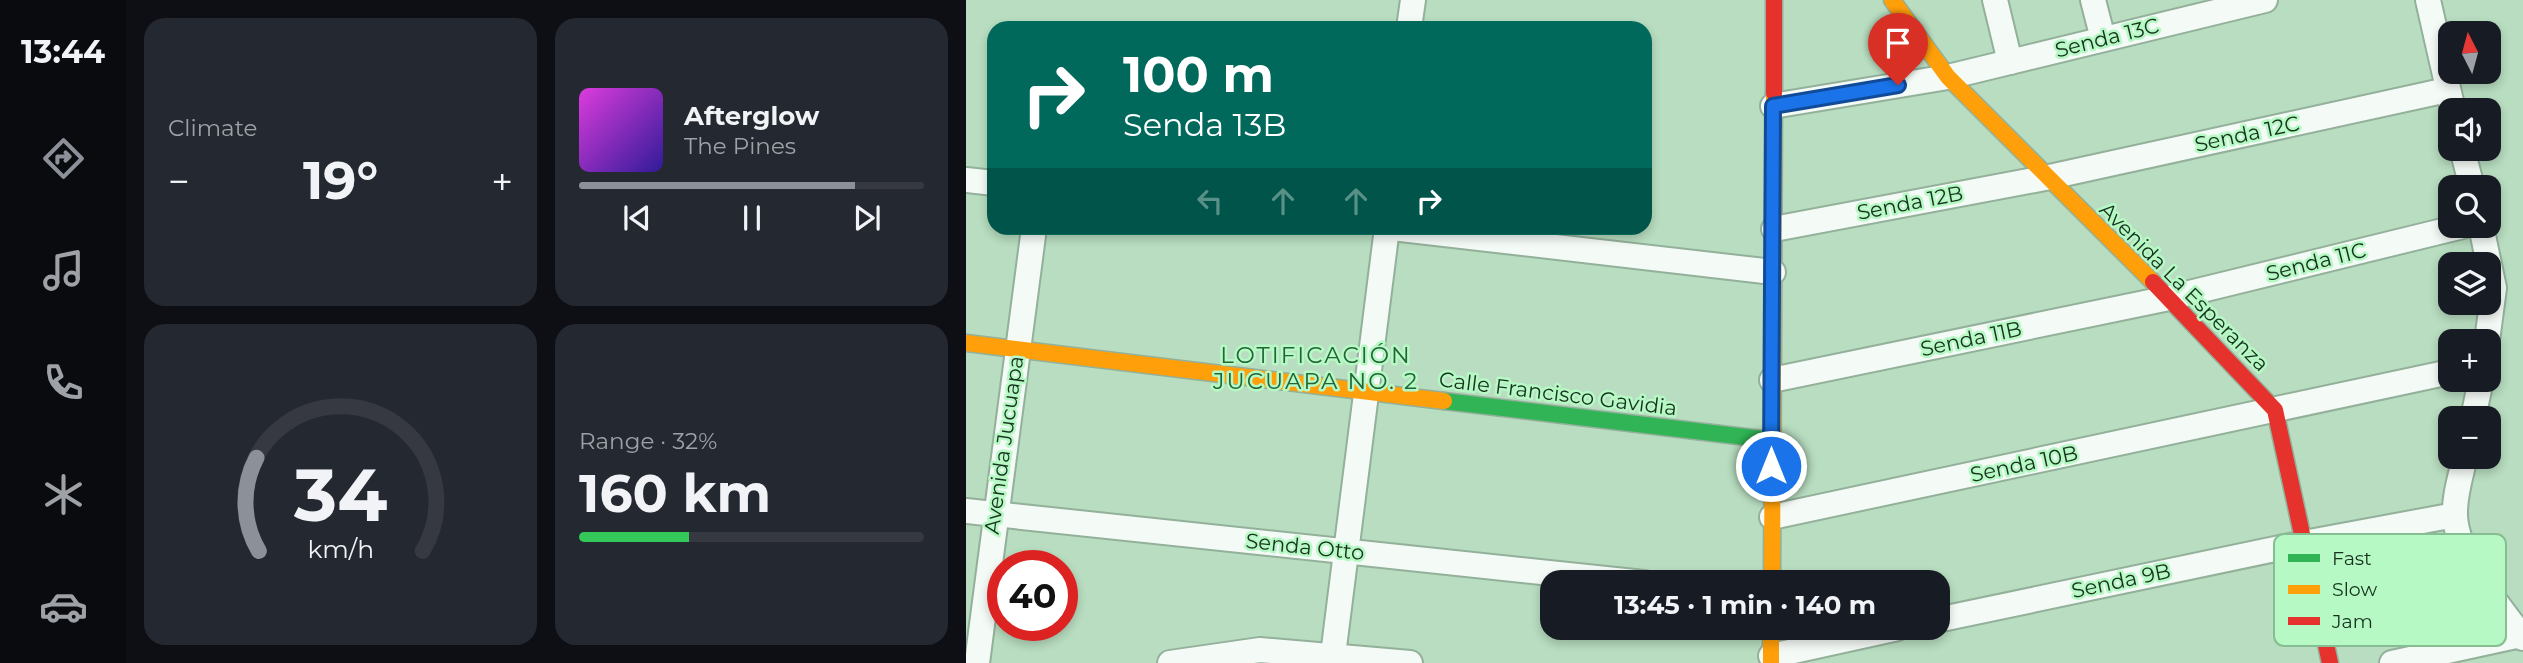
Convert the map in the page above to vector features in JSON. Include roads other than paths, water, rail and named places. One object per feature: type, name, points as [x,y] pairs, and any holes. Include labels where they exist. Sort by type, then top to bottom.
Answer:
[{"type":"street","points":[[1410,21],[1413,0]]},
{"type":"street","points":[[1772,570],[1773,0]]},
{"type":"street","name":"Avenida La Esperanza","points":[[1892,0],[1948,77],[2045,178],[2169,298],[2275,410]]},
{"type":"street","points":[[1995,0],[2010,62]]},
{"type":"street","points":[[2094,0],[2103,39]]},
{"type":"street","name":"Senda 13C","points":[[1773,106],[1948,77],[2103,39],[2194,8],[2265,0]]},
{"type":"street","points":[[2428,0],[2450,98]]},
{"type":"street","name":"Senda 12C","points":[[2045,178],[2438,102]]},
{"type":"street","name":"Senda 12B","points":[[1774,229],[2045,178]]},
{"type":"street","points":[[966,180],[987,182]]},
{"type":"street","name":"Senda 11C","points":[[2169,298],[2438,232]]},
{"type":"street","name":"Avenida Jucuapa","points":[[976,663],[1033,235]]},
{"type":"street","points":[[1332,659],[1388,235]]},
{"type":"street","points":[[1450,235],[1773,272]]},
{"type":"street","points":[[2484,238],[2494,288],[2489,329]]},
{"type":"street","name":"Senda 11B","points":[[1772,380],[2169,298]]},
{"type":"street","name":"Calle Francisco Gavidia","points":[[966,343],[1771,440]]},
{"type":"street","name":"Senda 10B","points":[[1772,517],[2438,375]]},
{"type":"street","points":[[2275,410],[2302,534]]},
{"type":"street","points":[[2458,534],[2455,515],[2463,469]]},
{"type":"street","name":"Senda Otto","points":[[966,512],[1540,572]]},
{"type":"street","name":"Senda 9B","points":[[2353,534],[2455,515]]},
{"type":"street","name":"Senda 9B","points":[[1950,617],[2274,549]]},
{"type":"street","points":[[2506,617],[2522,636]]},
{"type":"street","points":[[1771,640],[1771,660],[1850,640]]},
{"type":"street","points":[[2392,663],[2474,646]]},
{"type":"street","points":[[1170,663],[1260,650],[1332,659],[1410,663]]},
{"type":"district","name":"LOTIFICACIÓN JUCUAPA NO. 2","points":[[1316,368]]}]
